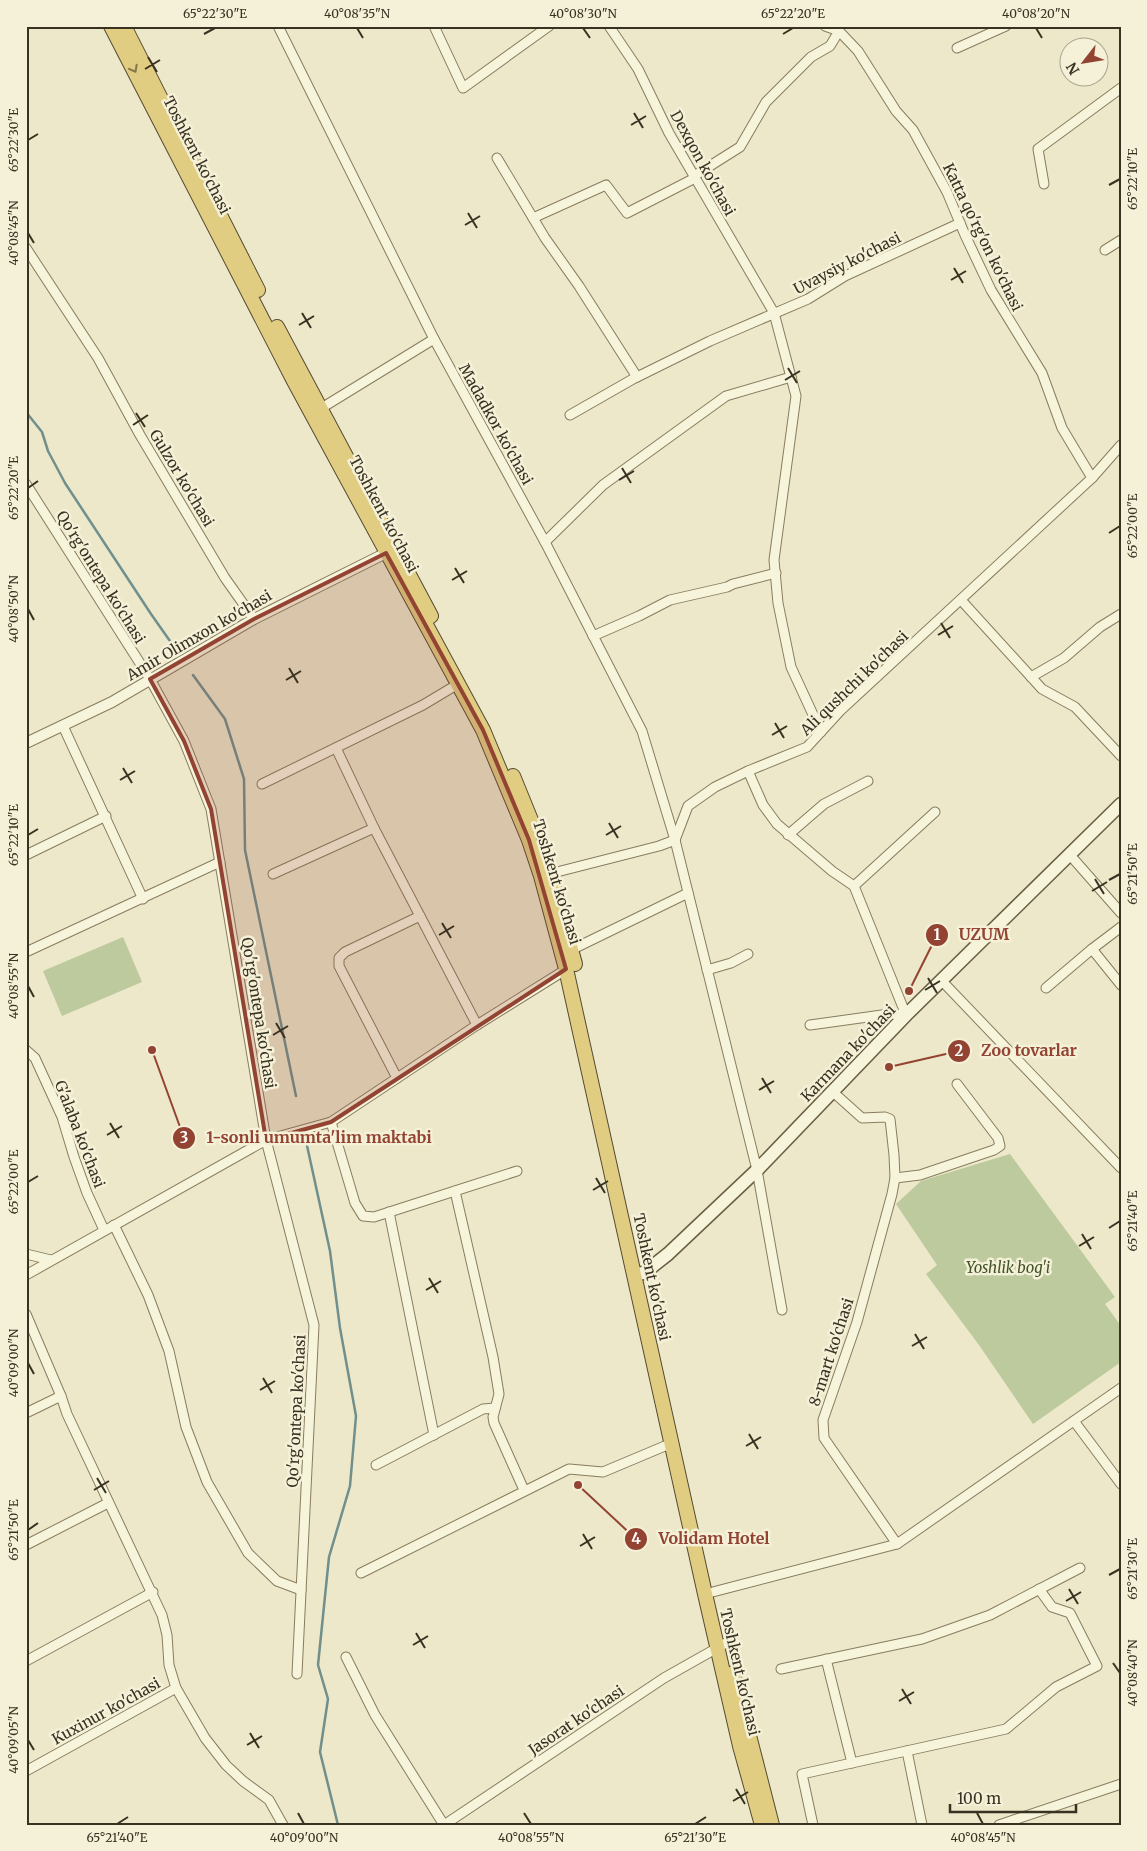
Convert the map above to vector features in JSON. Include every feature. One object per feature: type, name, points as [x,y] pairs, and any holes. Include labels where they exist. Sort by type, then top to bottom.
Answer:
[{"type":"highway","name":"Toshkent ko'chasi","points":[[112,26],[290,372],[490,726],[524,801],[571,950],[570,967]]},
{"type":"highway","name":"Toshkent ko'chasi","points":[[124,26],[483,730],[546,875],[570,967],[640,1273],[709,1593]]},
{"type":"highway","name":"Toshkent ko'chasi","points":[[640,1273],[672,1444],[722,1645],[772,1825]]},
{"type":"highway","name":"Toshkent ko'chasi","points":[[722,1645],[740,1746],[762,1825]]},
{"type":"main road","name":"Karmana ko'chasi","points":[[640,1273],[668,1254],[758,1170],[906,1015],[1121,804]]},
{"type":"street","name":"Madadkor ko'chasi","points":[[278,26],[434,339],[545,542],[642,731],[675,840],[758,1170],[782,1310]]},
{"type":"street","points":[[434,26],[463,88],[549,26]]},
{"type":"street","name":"Dexqon ko'chasi","points":[[609,26],[638,69],[669,133],[774,313],[796,396],[774,560],[778,603],[791,667],[821,732]]},
{"type":"street","name":"Katta qo'rg'on ko'chasi","points":[[825,26],[838,31],[858,51],[896,111],[913,130],[947,192],[991,290],[1042,373],[1062,428],[1092,478]]},
{"type":"street","points":[[957,48],[1006,26]]},
{"type":"street","points":[[533,218],[606,184],[627,212],[695,177],[740,147],[766,102],[811,57],[830,46],[838,31]]},
{"type":"street","points":[[1044,184],[1038,149],[1121,88]]},
{"type":"street","points":[[497,158],[533,218],[637,377]]},
{"type":"street","name":"Uvaysiy ko'chasi","points":[[570,415],[637,377],[710,341],[808,300],[845,276],[960,223]]},
{"type":"street","points":[[1105,250],[1121,240]]},
{"type":"street","name":"Gulzor ko'chasi","points":[[26,248],[98,358],[140,435],[225,578],[254,619]]},
{"type":"street","points":[[320,409],[434,339]]},
{"type":"street","points":[[545,542],[603,485],[726,396],[791,377]]},
{"type":"street","name":"Ali qushchi ko'chasi","points":[[675,840],[688,806],[715,787],[748,771],[807,747],[840,711],[1092,478],[1121,445]]},
{"type":"street","name":"Qo'rg'ontepa ko'chasi","points":[[26,484],[150,679],[184,741],[211,810],[266,1140],[314,1325],[297,1674]]},
{"type":"street","name":"Amir Olimxon ko'chasi","points":[[26,743],[112,702],[254,619],[391,551]]},
{"type":"street","points":[[593,636],[670,600],[776,573]]},
{"type":"street","points":[[961,600],[1042,690],[1074,707],[1121,756]]},
{"type":"street","points":[[1031,677],[1064,658],[1100,627],[1121,614]]},
{"type":"street","points":[[262,784],[423,705],[458,684]]},
{"type":"street","points":[[63,726],[143,899]]},
{"type":"street","points":[[336,748],[374,828],[477,1025]]},
{"type":"street","points":[[748,771],[764,805],[777,824],[788,835],[854,886],[906,1015],[889,1014],[810,1025]]},
{"type":"street","points":[[788,835],[824,804],[868,780]]},
{"type":"street","points":[[854,886],[935,812]]},
{"type":"street","points":[[26,855],[106,816]]},
{"type":"street","points":[[273,874],[374,828]]},
{"type":"street","points":[[546,875],[659,846],[675,840]]},
{"type":"street","points":[[1070,855],[1119,907]]},
{"type":"street","points":[[26,952],[220,862]]},
{"type":"street","points":[[571,950],[688,892]]},
{"type":"street","points":[[397,1078],[339,966],[339,958],[345,952],[420,916]]},
{"type":"street","points":[[1046,988],[1121,927]]},
{"type":"street","points":[[1092,949],[1121,985]]},
{"type":"street","points":[[707,970],[731,963],[748,954]]},
{"type":"street","points":[[26,1275],[266,1140],[331,1122],[477,1025],[570,967]]},
{"type":"street","points":[[941,980],[1121,1168]]},
{"type":"street","name":"G'alaba ko'chasi","points":[[26,1050],[35,1058],[62,1117],[74,1157],[104,1230]]},
{"type":"street","points":[[894,1178],[920,1175],[994,1150],[1000,1146],[998,1138],[957,1084]]},
{"type":"street","name":"8-mart ko'chasi","points":[[833,1092],[862,1118],[885,1117],[890,1119],[892,1126],[894,1178],[892,1194],[857,1322],[823,1420],[824,1438],[897,1544]]},
{"type":"street","points":[[331,1122],[354,1203],[363,1216],[374,1217],[517,1171]]},
{"type":"street","points":[[455,1191],[493,1357],[499,1394],[493,1417],[494,1423],[524,1490]]},
{"type":"street","points":[[389,1212],[434,1435]]},
{"type":"street","points":[[114,1225],[148,1295],[169,1351],[186,1427],[206,1482],[248,1553],[277,1581],[300,1590]]},
{"type":"street","points":[[26,1254],[51,1260]]},
{"type":"street","points":[[26,1314],[67,1414],[108,1503],[153,1592],[162,1615],[169,1665],[176,1688]]},
{"type":"street","points":[[709,1593],[897,1544],[1121,1388]]},
{"type":"street","points":[[26,1413],[61,1396]]},
{"type":"street","points":[[376,1465],[483,1409],[496,1408]]},
{"type":"street","points":[[1074,1421],[1121,1484]]},
{"type":"street","points":[[361,1573],[569,1469],[603,1472],[672,1444]]},
{"type":"street","points":[[26,1545],[108,1503]]},
{"type":"street","points":[[781,1669],[922,1639],[990,1615],[1080,1568]]},
{"type":"street","points":[[813,1825],[802,1774],[1006,1730],[1056,1687],[1097,1666],[1070,1613],[1052,1607],[1039,1589]]},
{"type":"street","points":[[26,1661],[153,1592]]},
{"type":"street","name":"Jasorat ko'chasi","points":[[444,1825],[664,1678],[722,1645]]},
{"type":"street","points":[[346,1657],[375,1715],[444,1825]]},
{"type":"street","points":[[826,1659],[852,1763]]},
{"type":"street","name":"Kuxinur ko'chasi","points":[[26,1771],[176,1688],[205,1738],[226,1765],[243,1781],[270,1800],[283,1825]]},
{"type":"street","points":[[908,1751],[922,1825]]},
{"type":"street","points":[[999,1825],[1121,1784]]},
{"type":"highlighted area","points":[[386,553],[483,730],[529,840],[566,969],[331,1122],[266,1140],[211,809],[184,741],[150,679],[254,619]]},
{"type":"green space","points":[[123,937],[142,982],[62,1016],[43,971]]},
{"type":"green space","name":"Yoshlik bog'i","points":[[1010,1154],[1115,1297],[1105,1304],[1121,1326],[1121,1362],[1033,1424],[979,1345],[926,1274],[937,1265],[896,1204],[921,1181]]},
{"type":"waterway","points":[[26,412],[42,432],[48,451],[65,483],[177,651]]},
{"type":"waterway","points":[[193,675],[225,719],[244,779],[245,850],[296,1096]]},
{"type":"waterway","points":[[306,1141],[330,1251],[340,1328],[356,1416],[350,1486],[329,1557],[318,1665],[328,1699],[320,1752],[338,1825]]},
{"type":"place","name":"UZUM","points":[[909,991]]},
{"type":"place","name":"1-sonli umumta'lim maktabi","points":[[152,1050]]},
{"type":"place","name":"Zoo tovarlar","points":[[889,1067]]},
{"type":"place","name":"Volidam Hotel","points":[[578,1485]]}]
